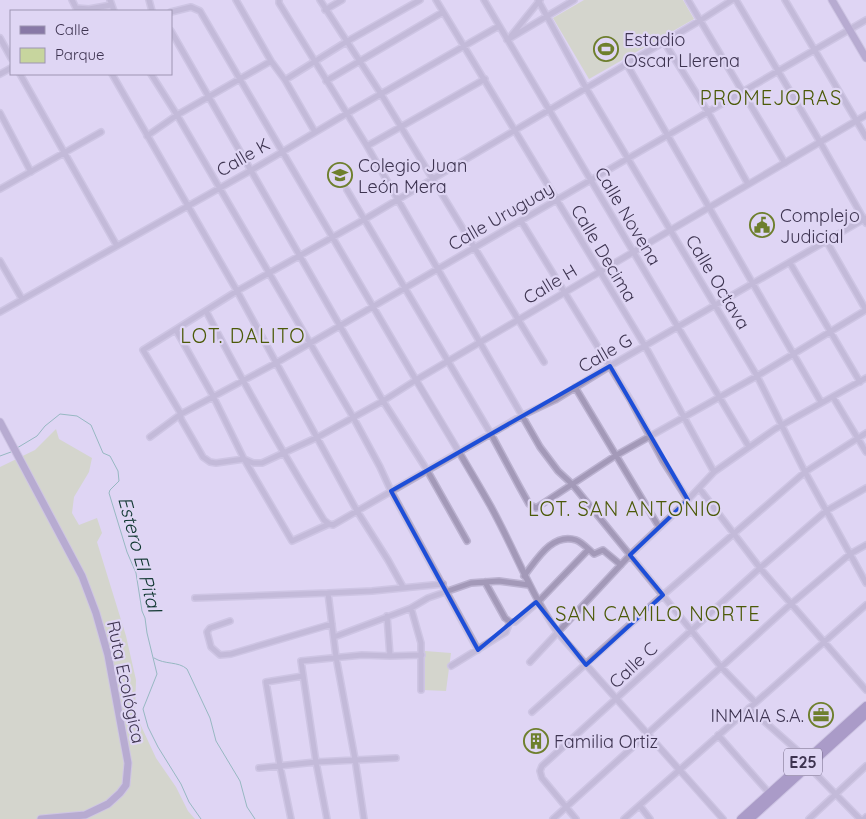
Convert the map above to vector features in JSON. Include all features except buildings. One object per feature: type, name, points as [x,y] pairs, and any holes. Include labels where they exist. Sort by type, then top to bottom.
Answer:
[{"type":"highway","name":"E25","points":[[750,819],[866,706]]},
{"type":"highway","name":"E25","points":[[741,819],[769,793],[866,714]]},
{"type":"main road","points":[[832,0],[866,58]]},
{"type":"main road","name":"Ruta Ecológica","points":[[1,423],[82,576],[96,613],[108,655],[128,763],[126,785],[108,804],[85,815],[41,819]]},
{"type":"street","points":[[72,0],[76,8],[81,10],[110,3]]},
{"type":"street","points":[[189,0],[191,7]]},
{"type":"street","points":[[236,0],[315,132]]},
{"type":"street","points":[[279,0],[279,3],[326,81],[367,146],[396,200],[540,447],[720,667],[756,702]]},
{"type":"street","points":[[320,0],[433,178],[544,362]]},
{"type":"street","points":[[325,10],[342,0]]},
{"type":"street","points":[[284,80],[420,0]]},
{"type":"street","name":"Calle Decima","points":[[436,0],[645,346],[714,472]]},
{"type":"street","name":"Calle Novena","points":[[484,0],[749,446]]},
{"type":"street","points":[[507,40],[574,0]]},
{"type":"street","points":[[688,0],[785,163]]},
{"type":"street","points":[[244,460],[213,396],[176,330],[237,291],[365,219],[732,0]]},
{"type":"street","points":[[736,0],[865,220]]},
{"type":"street","points":[[786,0],[866,137]]},
{"type":"street","points":[[507,40],[539,1]]},
{"type":"street","name":"Calle Octava","points":[[539,1],[586,88],[757,376],[805,472],[866,583]]},
{"type":"street","points":[[172,12],[191,7],[200,11],[490,506],[524,576],[558,633],[723,819]]},
{"type":"street","points":[[326,81],[443,12]]},
{"type":"street","name":"Calle Uruguay","points":[[150,437],[181,414],[276,363],[866,20]]},
{"type":"street","name":"Calle K","points":[[0,312],[499,26]]},
{"type":"street","points":[[172,33],[383,401],[427,470],[467,541]]},
{"type":"street","points":[[0,38],[10,56]]},
{"type":"street","points":[[664,42],[708,112],[748,184]]},
{"type":"street","points":[[147,136],[177,116],[271,61]]},
{"type":"street","points":[[626,63],[821,402]]},
{"type":"street","points":[[21,75],[117,246]]},
{"type":"street","points":[[113,75],[237,291],[357,511],[403,587]]},
{"type":"street","points":[[152,75],[353,418],[478,650]]},
{"type":"street","points":[[367,146],[485,79]]},
{"type":"street","points":[[0,113],[31,172]]},
{"type":"street","name":"Calle H","points":[[176,330],[143,350],[181,414],[203,457],[216,463],[244,460],[258,463],[268,461],[318,437],[383,401],[866,115]]},
{"type":"street","points":[[0,189],[101,132]]},
{"type":"street","points":[[347,190],[491,434],[529,504],[536,508],[615,456],[757,376],[866,310],[827,242]]},
{"type":"street","name":"Calle G","points":[[244,460],[292,541],[329,524],[334,525],[865,220]]},
{"type":"street","points":[[520,221],[610,366],[631,401],[649,437],[688,500]]},
{"type":"street","points":[[0,261],[22,300]]},
{"type":"street","points":[[790,263],[860,382]]},
{"type":"street","points":[[206,311],[283,454],[324,520],[329,524]]},
{"type":"street","points":[[530,662],[630,555],[688,500],[714,472],[781,425],[866,378]]},
{"type":"street","points":[[574,387],[659,527]]},
{"type":"street","points":[[833,397],[866,452]]},
{"type":"street","points":[[532,712],[805,472],[866,433]]},
{"type":"street","points":[[699,488],[760,568],[866,690]]},
{"type":"street","name":"Calle C","points":[[576,819],[542,778],[541,767],[690,630],[826,511],[866,488]]},
{"type":"street","points":[[524,576],[554,542],[566,539],[576,540],[594,554],[603,550],[621,565]]},
{"type":"street","points":[[553,819],[792,603],[850,554],[866,545]]},
{"type":"street","points":[[510,622],[517,620],[538,602],[588,550]]},
{"type":"street","points":[[334,637],[411,608],[428,598],[471,583],[499,581],[529,585]]},
{"type":"street","points":[[485,582],[505,618],[510,622]]},
{"type":"street","points":[[195,598],[372,591],[443,584]]},
{"type":"street","points":[[328,593],[336,657],[355,759],[363,819]]},
{"type":"street","points":[[624,819],[866,606]]},
{"type":"street","points":[[411,608],[421,642],[421,690]]},
{"type":"street","points":[[387,616],[390,656]]},
{"type":"street","points":[[230,621],[210,628],[207,632],[211,647],[220,655],[231,654],[332,624]]},
{"type":"street","points":[[451,666],[506,632],[510,622]]},
{"type":"street","points":[[327,819],[300,662],[302,660],[362,655],[422,655]]},
{"type":"street","points":[[291,819],[266,682],[302,676]]},
{"type":"street","points":[[749,708],[798,752],[860,819]]},
{"type":"street","points":[[718,735],[769,793]]},
{"type":"street","points":[[259,768],[355,759],[396,758]]},
{"type":"street","points":[[809,819],[866,766]]},
{"type":"street","points":[[640,806],[650,819]]},
{"type":"highlighted area","points":[[610,366],[688,500],[630,555],[663,595],[586,665],[536,602],[478,650],[391,491]]},
{"type":"green space","name":"Estadio Oscar Llerena","points":[[584,0],[683,0],[694,19],[589,79],[553,18]]},
{"type":"green space","points":[[56,429],[59,439],[92,458],[89,472],[74,497],[72,513],[79,525],[97,518],[102,533],[97,542],[126,636],[136,680],[135,713],[156,758],[176,787],[188,811],[195,819],[0,819],[0,467],[35,450]]},
{"type":"green space","points":[[425,651],[451,653],[446,691],[423,690]]},
{"type":"waterway","name":"Estero El Pital","points":[[17,448],[37,436],[45,426],[60,414],[77,416],[91,425],[103,453],[110,456],[118,471],[119,481],[109,493],[127,552],[136,573],[142,611],[157,674],[143,709],[148,727],[158,747],[181,784],[189,802],[201,819]]},
{"type":"waterway","name":"Estero El Pital","points":[[0,456],[11,452]]},
{"type":"waterway","name":"Estero El Pital","points":[[154,658],[163,662],[180,665],[187,669],[210,718],[216,741],[240,781],[247,807],[255,819]]},
{"type":"place","name":"Estadio Oscar Llerena","points":[[606,49]]},
{"type":"place","name":"Colegio Juan León Mera","points":[[340,175]]},
{"type":"place","name":"Complejo Judicial","points":[[762,225]]},
{"type":"place","name":"INMAIA S.A.","points":[[821,715]]},
{"type":"place","name":"Familia Ortiz","points":[[536,741]]},
{"type":"district","name":"PROMEJORAS","points":[[771,97]]},
{"type":"district","name":"LOT. DALITO","points":[[243,335]]},
{"type":"district","name":"LOT. SAN ANTONIO","points":[[625,508]]},
{"type":"district","name":"SAN CAMILO NORTE","points":[[658,613]]}]
